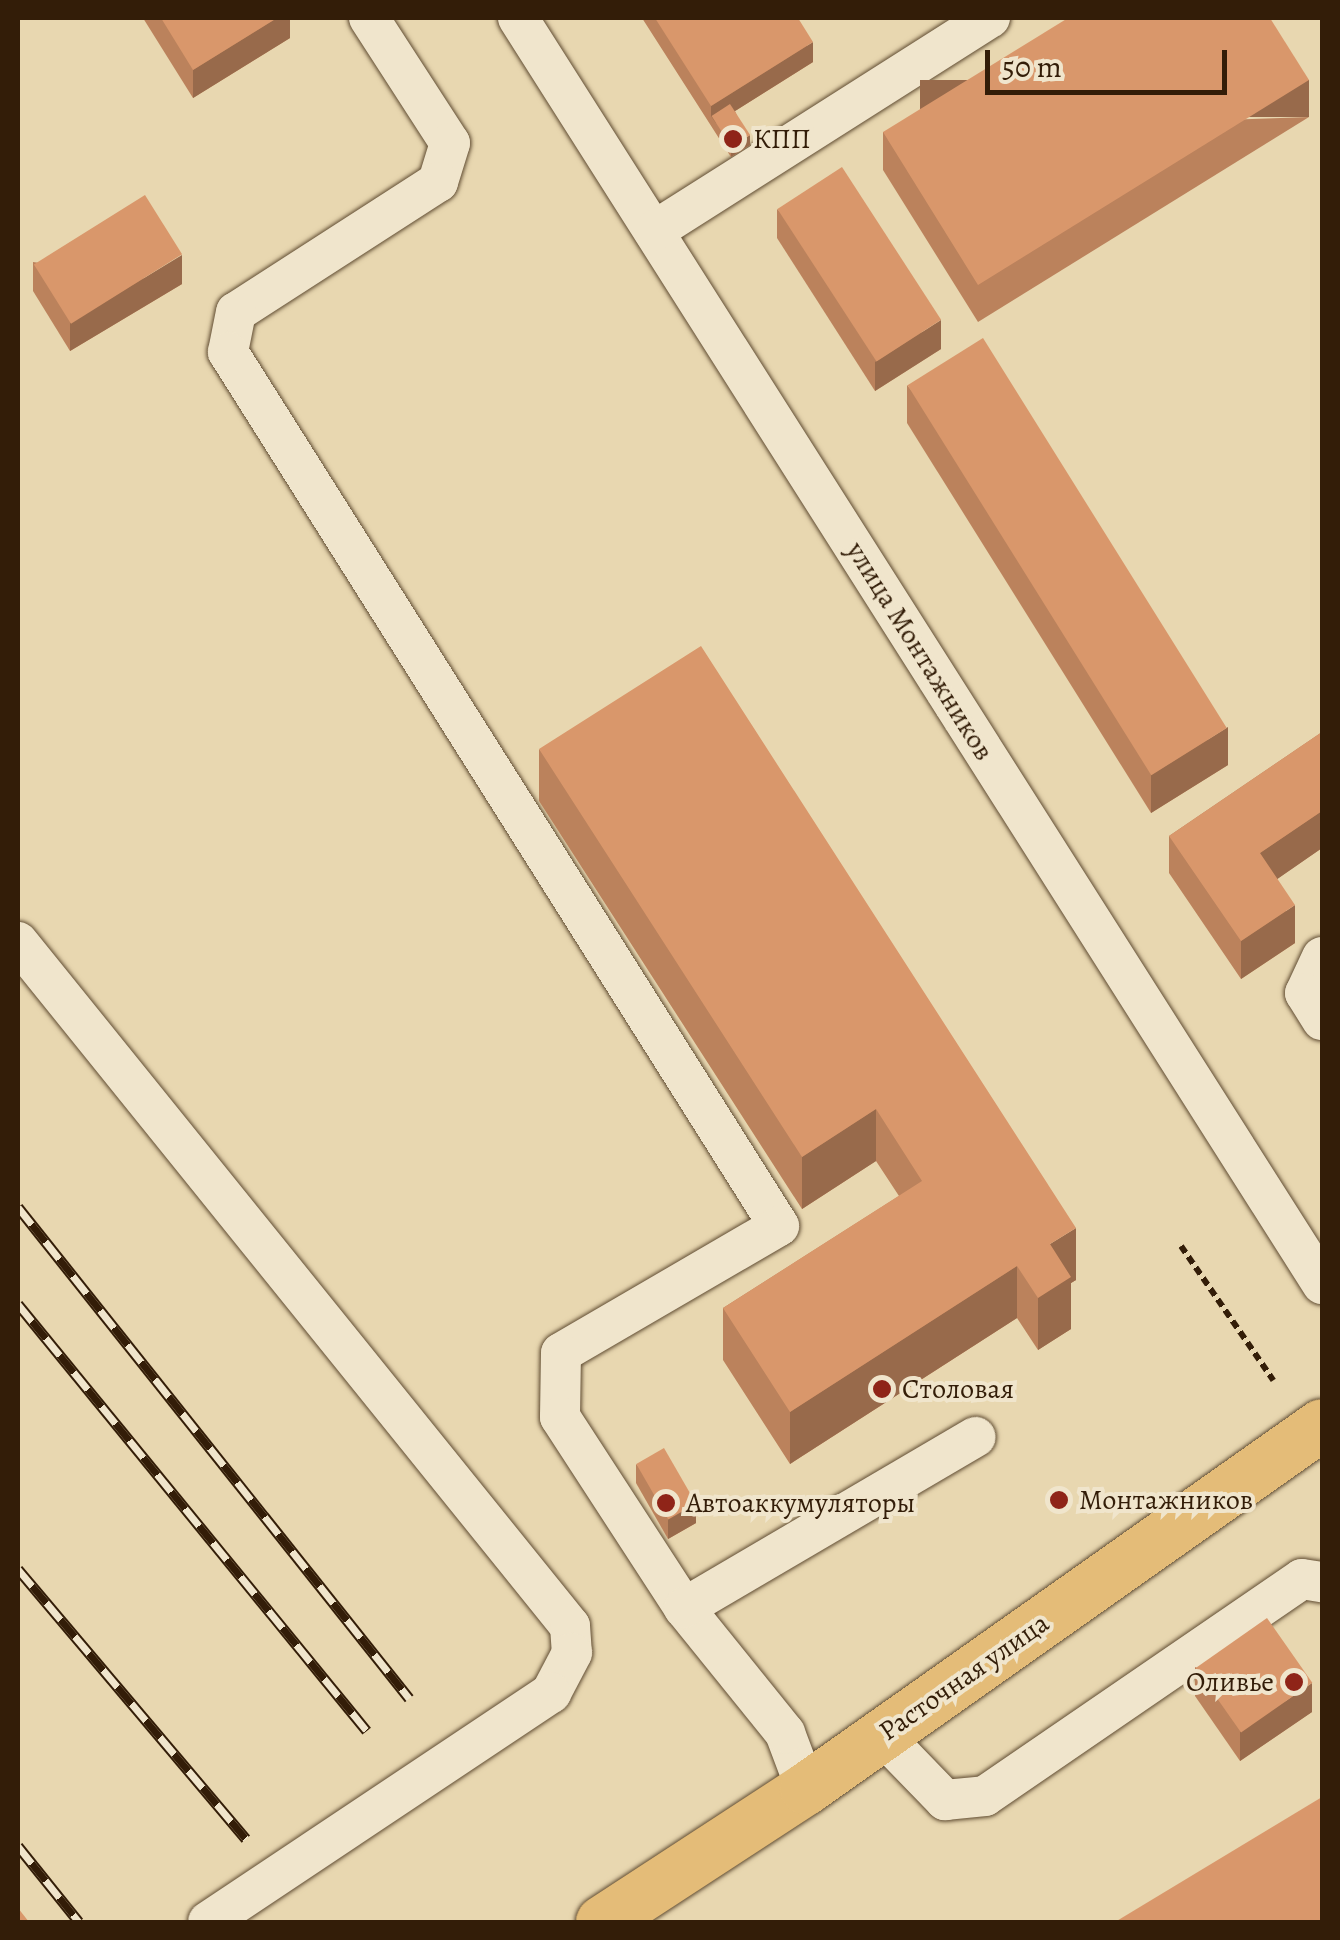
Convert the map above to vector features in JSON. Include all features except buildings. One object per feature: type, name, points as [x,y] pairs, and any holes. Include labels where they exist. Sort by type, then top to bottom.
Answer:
[{"type":"main road","name":"Расточная улица","points":[[602,1922],[806,1789],[1322,1425]]},
{"type":"street","points":[[368,18],[450,143],[438,182],[236,312],[228,352],[779,1226],[561,1353],[560,1417],[684,1608],[785,1733],[806,1789]]},
{"type":"street","name":"улица Монтажников","points":[[518,18],[1322,1284]]},
{"type":"street","points":[[654,231],[900,97],[990,18]]},
{"type":"street","points":[[18,942],[570,1626],[572,1653],[551,1693],[208,1922]]},
{"type":"street","points":[[1322,957],[1304,993],[1322,1020]]},
{"type":"street","points":[[684,1608],[976,1437]]},
{"type":"street","points":[[882,1735],[945,1800],[984,1796],[1302,1579],[1322,1582]]},
{"type":"path","points":[[1180,1246],[1273,1380]]},
{"type":"railway","points":[[18,1207],[409,1698]]},
{"type":"railway","points":[[18,1304],[367,1731]]},
{"type":"railway","points":[[18,1569],[246,1839]]},
{"type":"railway","points":[[18,1846],[79,1922]]},
{"type":"place","name":"КПП","points":[[733,139]]},
{"type":"place","name":"Столовая","points":[[882,1389]]},
{"type":"place","name":"Монтажников","points":[[1059,1500]]},
{"type":"place","name":"Автоаккумуляторы","points":[[666,1503]]},
{"type":"place","name":"Оливье","points":[[1294,1682]]}]
